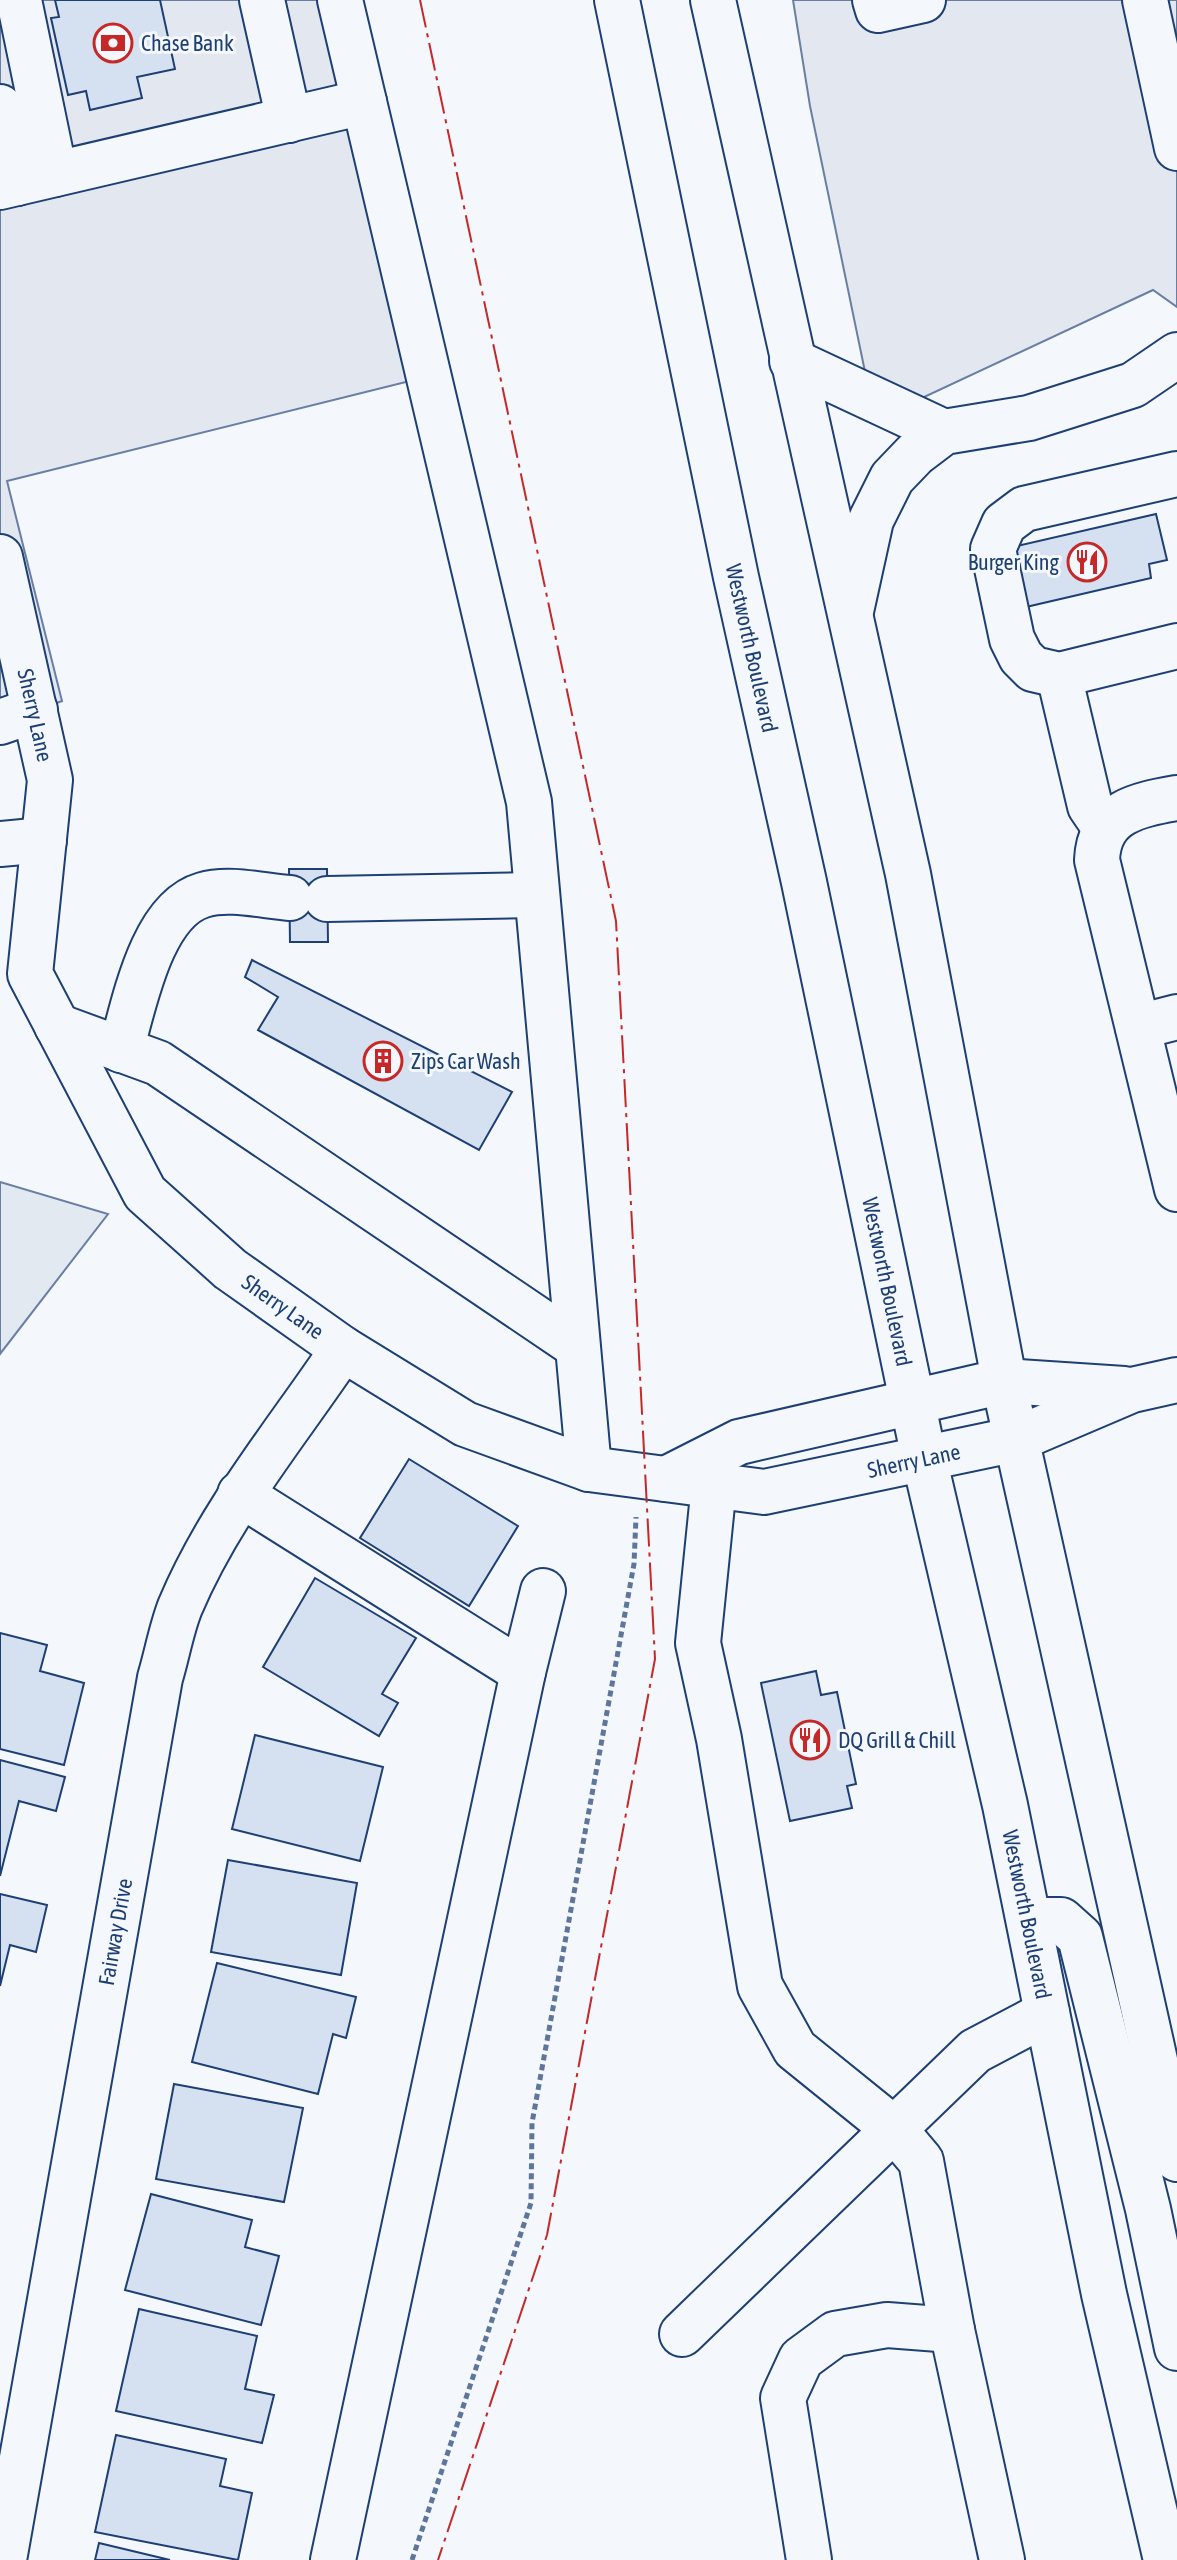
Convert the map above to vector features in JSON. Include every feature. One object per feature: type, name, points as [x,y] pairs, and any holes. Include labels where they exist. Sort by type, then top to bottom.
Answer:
[{"type":"main road","points":[[19,0],[38,178]]},
{"type":"main road","points":[[38,178],[44,0]]},
{"type":"main road","points":[[262,0],[289,120]]},
{"type":"main road","points":[[340,0],[529,802],[589,1469]]},
{"type":"main road","name":"Westworth Boulevard","points":[[617,0],[736,577],[804,882],[924,1458],[1005,1805],[1104,2294],[1166,2560]]},
{"type":"main road","points":[[713,0],[908,874],[1004,1381],[1177,2159]]},
{"type":"main road","points":[[875,0],[878,10],[923,0]]},
{"type":"main road","points":[[1145,0],[1177,148]]},
{"type":"main road","points":[[0,9],[38,178]]},
{"type":"main road","points":[[38,178],[364,102]]},
{"type":"main road","points":[[0,107],[38,178]]},
{"type":"main road","points":[[851,611],[871,520],[892,478],[915,454],[944,432],[1029,418],[1133,385],[1177,355]]},
{"type":"main road","points":[[792,361],[944,432]]},
{"type":"main road","points":[[1177,474],[1024,509],[1004,524],[993,549],[1012,639],[1021,657],[1033,669],[1059,675],[1177,646]]},
{"type":"main road","name":"Sherry Lane","points":[[0,557],[17,716],[50,780],[30,974],[145,1193],[230,1269],[343,1349],[465,1424],[589,1469],[652,1478],[764,1492],[1017,1439],[1132,1390]]},
{"type":"main road","points":[[1059,675],[1090,806],[1112,822]]},
{"type":"main road","points":[[1177,798],[1146,803],[1112,822],[1098,845],[1097,860],[1157,1022],[1177,1189]]},
{"type":"main road","points":[[0,844],[44,840]]},
{"type":"main road","points":[[121,1050],[144,967],[160,935],[181,907],[202,895],[223,892],[308,898],[537,895]]},
{"type":"main road","points":[[57,1026],[158,1063],[577,1346]]},
{"type":"main road","name":"Fairway Drive","points":[[4,2560],[160,1678],[179,1611],[207,1549],[240,1494],[343,1349]]},
{"type":"main road","points":[[652,1478],[739,1442],[1004,1381],[1132,1390],[1177,1380]]},
{"type":"main road","points":[[714,1485],[698,1643],[719,1739],[760,1986],[795,2049],[894,2129],[921,2161],[952,2330],[1002,2560]]},
{"type":"main road","points":[[240,1494],[523,1672]]},
{"type":"main road","points":[[333,2560],[543,1591]]},
{"type":"main road","points":[[1029,1920],[1061,1920],[1080,1937],[1148,2209],[1177,2348]]},
{"type":"main road","points":[[682,2334],[975,2051],[1047,2013]]},
{"type":"main road","points":[[809,2560],[783,2398],[801,2359],[835,2334],[887,2325],[952,2330]]},
{"type":"path","points":[[412,2560],[531,2203],[532,2123],[652,1478]]},
{"type":"shaded area","points":[[0,0],[353,0],[438,374],[7,481],[62,701],[0,724]]},
{"type":"shaded area","points":[[793,0],[1177,0],[1177,307],[1153,290],[875,420],[810,106]]},
{"type":"shaded area","points":[[0,1182],[108,1214],[0,1354]]},
{"type":"building","name":"Chase Bank","points":[[55,0],[160,0],[175,69],[137,77],[142,98],[90,110],[86,91],[68,95],[51,18],[59,17]]},
{"type":"building","name":"Burger King","points":[[1156,514],[1167,560],[1149,564],[1151,578],[1026,607],[1013,547]]},
{"type":"building","points":[[289,869],[327,869],[328,942],[290,942]]},
{"type":"building","name":"Zips Car Wash","points":[[252,960],[512,1092],[479,1150],[258,1030],[278,997],[245,977]]},
{"type":"building","points":[[409,1459],[518,1526],[469,1606],[360,1538]]},
{"type":"building","points":[[315,1578],[416,1638],[382,1694],[398,1703],[379,1736],[263,1667]]},
{"type":"building","points":[[0,1633],[47,1645],[40,1671],[84,1683],[64,1765],[0,1749]]},
{"type":"building","name":"DQ Grill & Chill","points":[[816,1671],[821,1695],[837,1692],[856,1784],[847,1786],[852,1808],[790,1821],[761,1683]]},
{"type":"building","points":[[255,1735],[383,1767],[360,1861],[232,1829]]},
{"type":"building","points":[[0,1760],[65,1777],[56,1811],[19,1801],[0,1876]]},
{"type":"building","points":[[228,1860],[357,1883],[341,1975],[211,1952]]},
{"type":"building","points":[[0,1894],[47,1905],[36,1952],[10,1945],[0,1986]]},
{"type":"building","points":[[217,1963],[356,1997],[346,2038],[333,2034],[318,2094],[192,2062]]},
{"type":"building","points":[[174,2084],[303,2108],[284,2202],[156,2179]]},
{"type":"building","points":[[151,2194],[252,2220],[245,2247],[279,2256],[261,2325],[125,2290]]},
{"type":"building","points":[[139,2309],[257,2336],[245,2389],[274,2395],[262,2443],[116,2411]]},
{"type":"building","points":[[116,2435],[226,2459],[220,2486],[252,2493],[238,2560],[95,2532]]},
{"type":"building","points":[[99,2543],[170,2560],[95,2560]]},
{"type":"power","points":[[420,0],[616,921],[655,1659],[547,2235],[438,2560]]},
{"type":"place","name":"Chase Bank","points":[[113,43]]},
{"type":"place","name":"Burger King","points":[[1087,562]]},
{"type":"place","name":"Zips Car Wash","points":[[383,1061]]},
{"type":"place","name":"DQ Grill & Chill","points":[[810,1740]]}]
